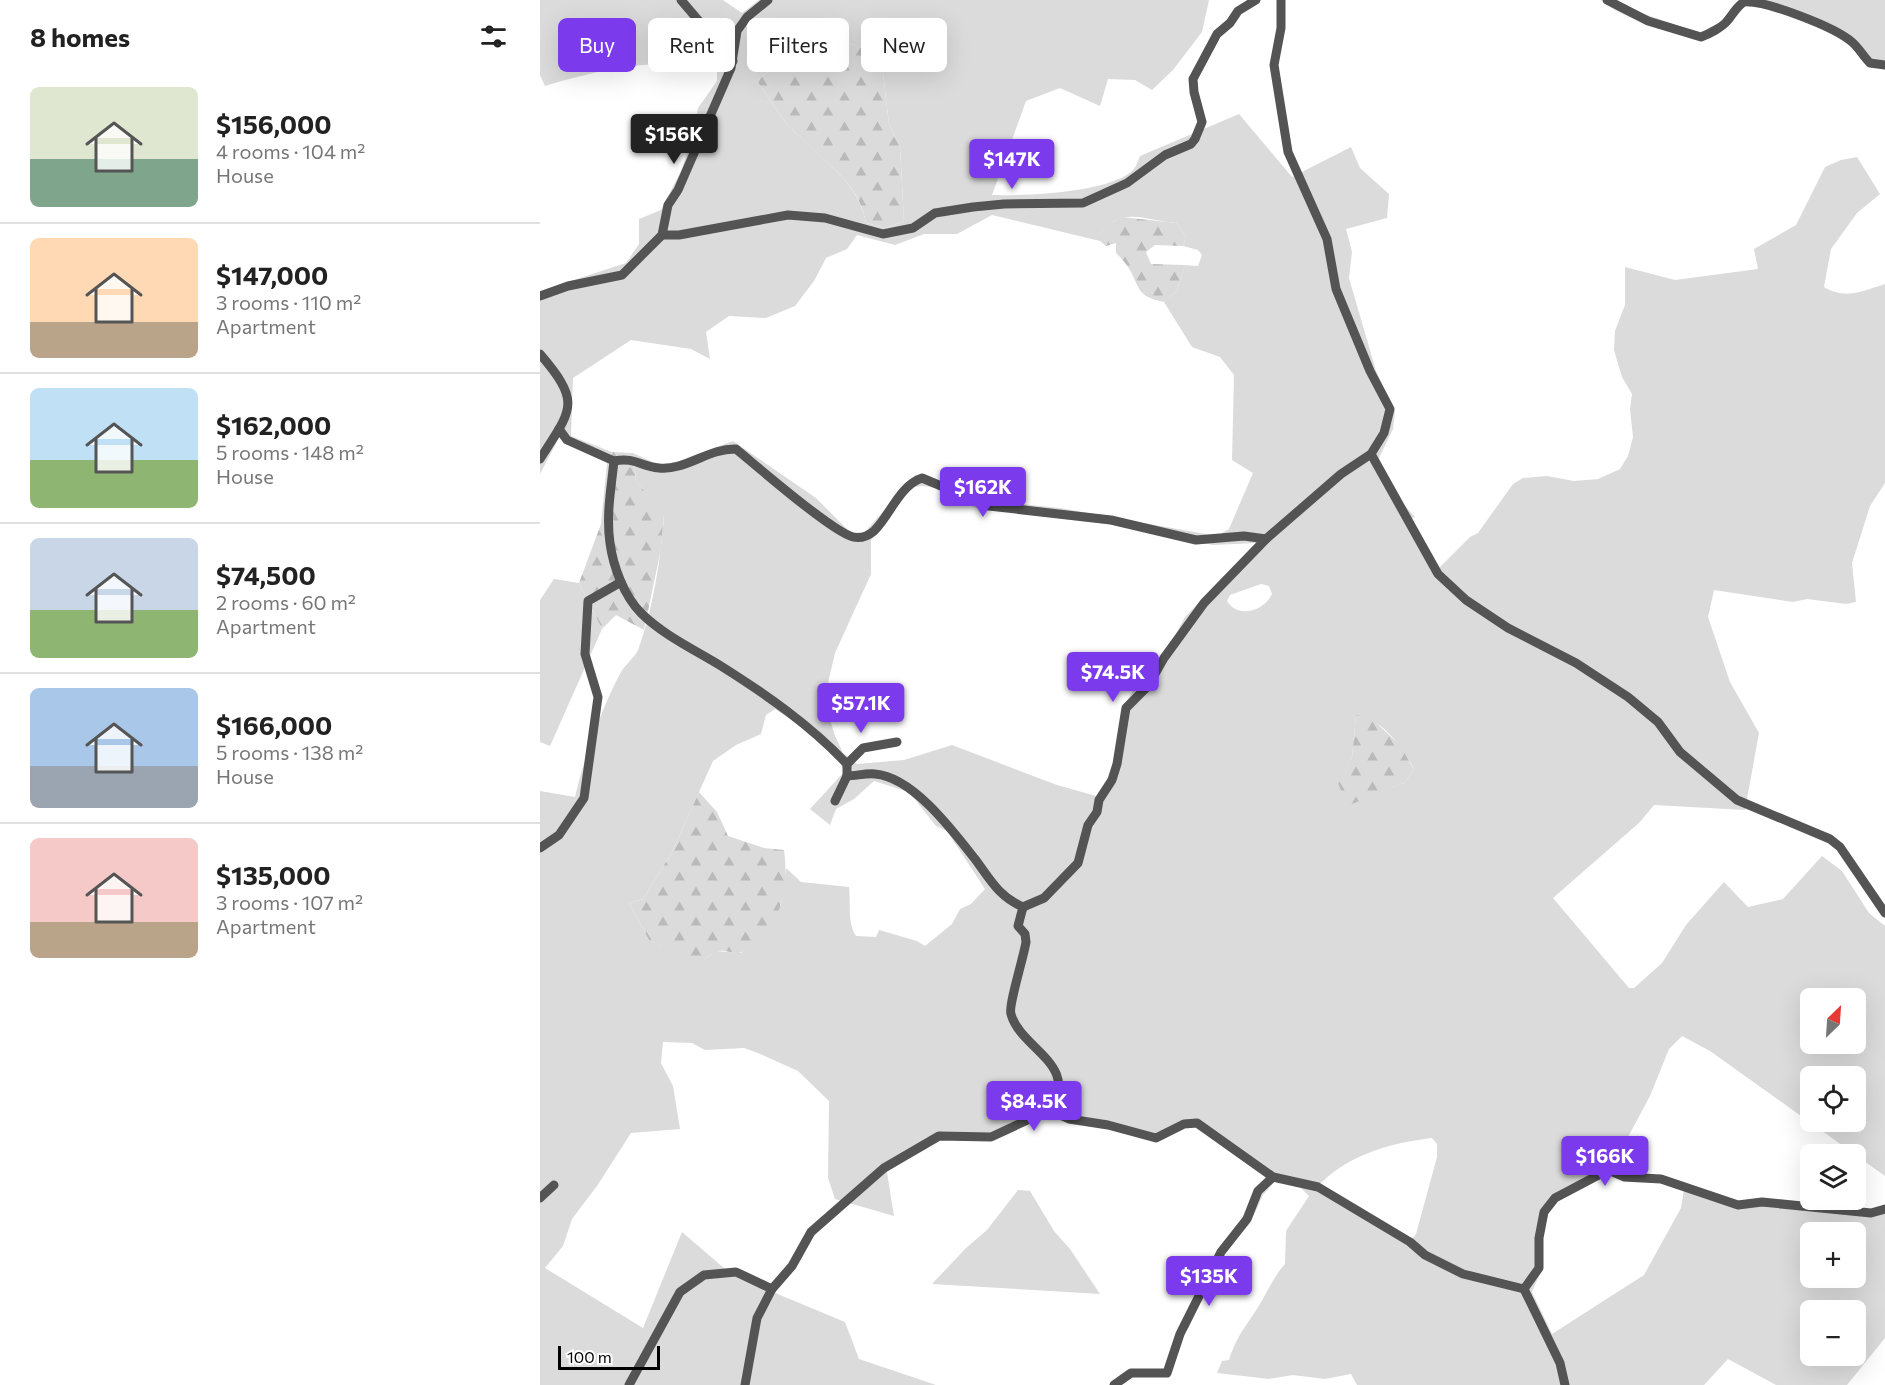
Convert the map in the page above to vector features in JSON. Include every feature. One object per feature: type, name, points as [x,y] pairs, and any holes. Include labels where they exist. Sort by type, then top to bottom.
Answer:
[{"type":"street","points":[[681,0],[696,18]]},
{"type":"street","points":[[735,46],[737,31],[747,17],[768,0]]},
{"type":"street","points":[[662,235],[679,235],[788,215],[825,218],[883,234],[913,228],[935,213],[1004,204],[1083,203],[1126,183],[1165,155],[1191,144],[1202,122],[1193,79],[1217,34],[1230,23],[1238,11],[1256,0]]},
{"type":"street","points":[[847,776],[876,774],[921,796],[975,860],[989,882],[1007,900],[1023,907],[1044,898],[1078,863],[1088,825],[1097,812],[1099,800],[1112,780],[1117,765],[1126,708],[1141,690],[1148,686],[1164,658],[1204,603],[1266,539],[1341,474],[1371,454],[1384,433],[1390,409],[1370,371],[1336,289],[1327,239],[1288,152],[1274,65],[1281,28],[1281,0]]},
{"type":"street","points":[[1607,0],[1648,21],[1701,37],[1727,22],[1742,3],[1748,1],[1771,4],[1795,10],[1815,20],[1850,39],[1870,63],[1885,65]]},
{"type":"street","points":[[540,296],[568,286],[622,275],[662,235],[668,205],[682,180],[728,72]]},
{"type":"street","points":[[540,354],[567,393],[569,406],[567,418],[540,459]]},
{"type":"street","points":[[559,429],[567,440],[614,461],[630,458],[660,469],[677,466],[723,449],[736,449],[821,517],[852,537],[864,538],[874,531],[911,482],[922,478],[989,506],[1111,520],[1196,540],[1244,536],[1266,539]]},
{"type":"street","points":[[1371,454],[1438,574],[1459,593],[1508,628],[1576,663],[1628,697],[1658,722],[1680,752],[1737,800],[1830,839],[1840,847],[1885,913]]},
{"type":"street","points":[[614,461],[607,508],[610,545],[621,582],[642,614],[759,690],[821,736],[847,764],[847,776],[835,801]]},
{"type":"street","points":[[540,848],[560,835],[584,798],[598,697],[585,654],[588,601],[621,582]]},
{"type":"street","points":[[847,764],[863,748],[897,741]]},
{"type":"street","points":[[745,1385],[758,1318],[772,1289],[792,1266],[811,1232],[884,1168],[939,1136],[991,1137],[1049,1110],[1054,1104],[1059,1079],[1051,1064],[1017,1027],[1010,1012],[1026,942],[1025,934],[1018,926],[1023,907]]},
{"type":"street","points":[[1049,1110],[1069,1119],[1108,1125],[1156,1138],[1184,1124],[1197,1123],[1273,1177],[1318,1187],[1410,1242],[1425,1255],[1463,1274],[1524,1289]]},
{"type":"street","points":[[1524,1289],[1539,1268],[1539,1238],[1545,1212],[1555,1198],[1608,1170],[1624,1177],[1661,1179],[1738,1205],[1762,1202],[1871,1213],[1885,1209]]},
{"type":"street","points":[[1114,1385],[1131,1373],[1167,1373],[1180,1334],[1221,1252],[1247,1219],[1258,1191],[1273,1177]]},
{"type":"street","points":[[540,1198],[554,1185]]},
{"type":"street","points":[[629,1385],[680,1292],[704,1275],[736,1272],[772,1289]]},
{"type":"street","points":[[1524,1289],[1560,1363],[1565,1385]]},
{"type":"green space","points":[[540,0],[723,0],[742,13],[759,0],[1209,0],[1202,32],[1173,70],[1152,90],[1135,80],[1108,79],[1100,106],[1060,88],[1026,101],[992,195],[1067,191],[1107,183],[1123,177],[1134,169],[1140,156],[1239,114],[1292,177],[1351,147],[1360,168],[1389,194],[1387,218],[1346,229],[1352,252],[1349,278],[1376,371],[1395,411],[1393,429],[1378,460],[1400,500],[1415,517],[1410,520],[1438,569],[1470,537],[1478,533],[1513,484],[1523,478],[1547,476],[1574,481],[1598,479],[1620,469],[1628,456],[1633,437],[1630,409],[1632,394],[1622,377],[1614,350],[1615,331],[1625,305],[1625,267],[1675,280],[1758,269],[1754,249],[1796,225],[1825,167],[1841,160],[1857,157],[1880,194],[1857,213],[1831,249],[1824,287],[1847,294],[1885,284],[1885,483],[1870,506],[1852,563],[1856,602],[1846,604],[1807,599],[1793,602],[1714,590],[1708,617],[1730,682],[1759,733],[1745,810],[1654,805],[1640,822],[1553,898],[1629,988],[1634,988],[1662,963],[1686,925],[1724,882],[1748,907],[1783,899],[1822,856],[1842,871],[1869,913],[1885,926],[1885,1176],[1866,1162],[1866,1144],[1840,1144],[1823,1132],[1866,1132],[1866,1066],[1800,1066],[1800,1115],[1710,1051],[1682,1036],[1669,1049],[1650,1096],[1614,1163],[1619,1173],[1662,1176],[1738,1202],[1761,1199],[1800,1203],[1800,1210],[1871,1210],[1885,1206],[1885,1338],[1866,1362],[1866,1300],[1800,1300],[1800,1366],[1862,1366],[1847,1385],[1776,1385],[1728,1359],[1704,1385],[1357,1385],[1351,1374],[1325,1379],[1293,1375],[1269,1379],[1217,1373],[1222,1361],[1229,1360],[1241,1333],[1285,1264],[1286,1231],[1309,1196],[1301,1188],[1275,1181],[1263,1195],[1250,1223],[1223,1256],[1188,1329],[1188,1309],[1210,1269],[1217,1250],[1245,1218],[1256,1190],[1266,1177],[1259,1168],[1196,1126],[1185,1126],[1157,1141],[1108,1128],[1068,1121],[1049,1113],[992,1139],[939,1138],[887,1172],[894,1216],[835,1199],[828,1178],[829,1101],[798,1071],[744,1048],[705,1050],[692,1043],[663,1042],[661,1063],[673,1086],[680,1129],[631,1133],[597,1186],[572,1219],[563,1246],[545,1268],[643,1328],[682,1232],[732,1275],[845,1322],[859,1359],[936,1385],[540,1385],[540,791],[575,797],[600,717],[621,672],[638,650],[648,618],[658,566],[664,515],[636,481],[633,453],[659,465],[679,461],[733,441],[816,498],[850,532],[864,533],[915,475],[937,480],[990,501],[1060,508],[1217,536],[1229,529],[1253,473],[1232,460],[1234,375],[1220,357],[1192,347],[1164,302],[1177,291],[1185,265],[1198,266],[1202,255],[1198,250],[1183,246],[1186,236],[1176,223],[1126,217],[1109,225],[1100,234],[1100,241],[992,215],[957,234],[924,234],[895,245],[857,235],[847,249],[826,258],[814,281],[795,306],[766,318],[729,316],[706,332],[710,359],[691,349],[631,340],[573,378],[571,436],[612,452],[607,463],[559,438],[540,474],[540,291],[626,263],[639,244],[639,219],[661,210],[681,171],[692,139],[698,108],[717,81],[717,72],[735,72],[735,18],[648,18],[648,64],[636,65],[636,18],[558,18],[558,72],[598,72],[545,86],[540,75]],"holes":[[[747,18],[849,18],[849,43],[861,48],[861,18],[947,18],[947,72],[883,72],[889,124],[900,147],[904,221],[886,228],[866,223],[862,208],[847,183],[788,125],[757,81],[768,72],[747,72]],[[912,487],[942,489],[976,508],[1122,526],[1213,545],[1257,543],[1185,617],[1152,678],[1133,691],[1122,709],[1115,757],[1105,785],[1096,796],[1057,785],[952,745],[904,760],[857,764],[843,753],[824,700],[835,653],[871,574],[871,540]],[[1261,584],[1269,586],[1272,594],[1264,605],[1251,611],[1232,607],[1227,601],[1230,595]],[[775,709],[825,744],[840,762],[844,772],[810,809],[830,825],[836,809],[854,799],[874,781],[909,792],[936,826],[947,831],[985,889],[971,904],[960,909],[952,924],[925,946],[917,941],[879,930],[876,937],[856,936],[850,919],[849,887],[801,882],[786,868],[781,905],[766,934],[741,953],[716,951],[699,963],[649,940],[629,903],[643,899],[672,852],[713,761],[736,745],[761,734],[766,715]],[[1356,716],[1374,722],[1391,735],[1414,770],[1404,783],[1347,805],[1339,783],[1352,757]],[[1432,1138],[1437,1144],[1437,1157],[1416,1234],[1410,1242],[1320,1184],[1344,1165],[1372,1152],[1401,1143]],[[1608,1173],[1624,1180],[1661,1181],[1684,1189],[1681,1208],[1644,1275],[1552,1334],[1532,1292],[1542,1269],[1541,1239],[1547,1214],[1557,1200]]]},
{"type":"green space","points":[[1603,0],[1700,33],[1724,20],[1740,0],[1885,0],[1885,69],[1819,27],[1802,19],[1765,8],[1744,6],[1708,37],[1636,19],[1622,14]]},
{"type":"green space","points":[[849,43],[861,48],[861,72],[883,72],[889,124],[900,147],[904,221],[886,228],[866,223],[862,208],[847,183],[788,125],[757,81],[768,72],[849,72]]},
{"type":"green space","points":[[1122,217],[1176,223],[1186,236],[1183,246],[1155,245],[1146,252],[1151,264],[1185,265],[1177,291],[1164,302],[1143,294],[1128,267],[1116,253],[1116,243],[1106,246],[1100,241],[1100,234],[1107,225]]},
{"type":"green space","points":[[612,452],[633,453],[636,481],[664,514],[661,549],[644,630],[616,615],[602,629],[579,583],[601,524],[607,463]]},
{"type":"green space","points":[[554,579],[579,583],[602,629],[550,746],[540,742],[540,600]]},
{"type":"green space","points":[[1356,715],[1370,717],[1401,746],[1414,770],[1404,783],[1347,806],[1338,783],[1352,757]]},
{"type":"green space","points":[[699,792],[717,812],[728,836],[764,848],[784,850],[785,879],[780,908],[766,935],[755,945],[742,952],[716,952],[699,964],[649,940],[629,903],[643,899],[672,852]]},
{"type":"green space","points":[[1018,1190],[1030,1191],[1054,1231],[1070,1249],[1100,1294],[932,1284],[966,1248],[987,1230]]}]
